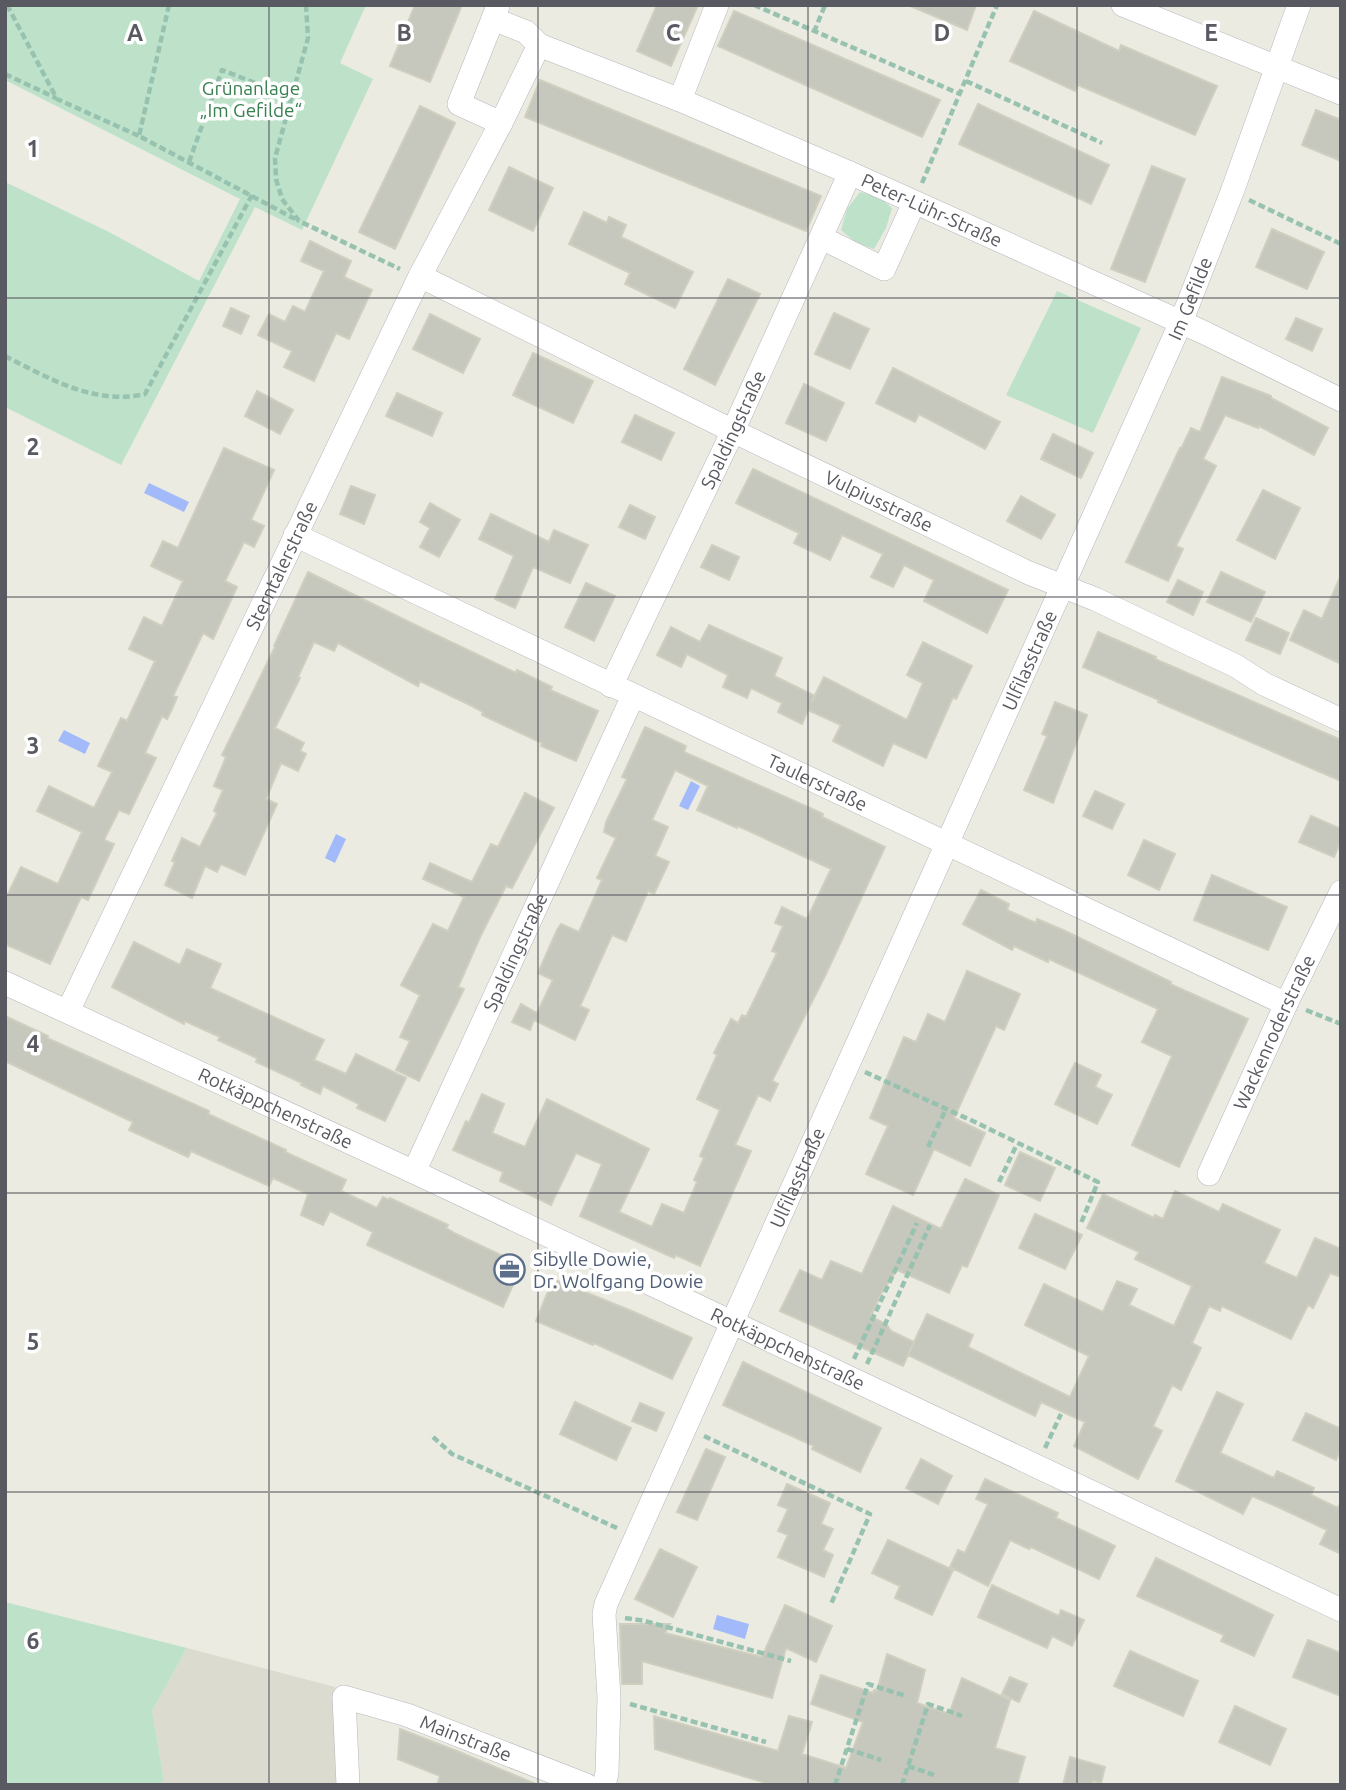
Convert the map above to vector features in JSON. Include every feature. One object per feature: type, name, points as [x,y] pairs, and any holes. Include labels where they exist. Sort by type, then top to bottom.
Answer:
[{"type":"street","points":[[680,100],[718,5]]},
{"type":"street","points":[[1123,5],[1341,93]]},
{"type":"street","name":"Im Gefilde","points":[[1063,586],[1181,322],[1232,192],[1299,5]]},
{"type":"street","points":[[501,123],[459,104],[496,12],[539,45]]},
{"type":"street","name":"Peter-Lühr-Straße","points":[[539,45],[680,100],[850,173],[1181,322],[1341,400]]},
{"type":"street","name":"Sterntalerstraße","points":[[68,1011],[420,276],[539,45]]},
{"type":"street","name":"Spaldingstraße","points":[[611,686],[733,431],[850,173]]},
{"type":"street","points":[[822,238],[884,269],[914,203]]},
{"type":"street","name":"Vulpiusstraße","points":[[420,276],[733,431],[1029,573],[1142,621],[1341,720]]},
{"type":"street","name":"Taulerstraße","points":[[295,535],[1286,1004]]},
{"type":"street","name":"Ulfilasstraße","points":[[604,1785],[607,1773],[609,1699],[604,1614],[606,1604],[1063,586]]},
{"type":"street","name":"Spaldingstraße","points":[[414,1172],[634,696]]},
{"type":"street","name":"Wackenroderstraße","points":[[1209,1174],[1286,1004],[1341,892]]},
{"type":"street","name":"Rotkäppchenstraße","points":[[5,983],[414,1172],[1341,1610]]},
{"type":"street","name":"Mainstraße","points":[[348,1785],[344,1697],[407,1715],[586,1785]]},
{"type":"path","points":[[7,5],[57,99]]},
{"type":"path","points":[[139,136],[169,5]]},
{"type":"path","points":[[299,221],[282,200],[276,180],[275,158],[308,38],[306,5]]},
{"type":"path","points":[[754,5],[960,94]]},
{"type":"path","points":[[814,32],[825,5]]},
{"type":"path","points":[[914,203],[997,5]]},
{"type":"path","points":[[190,162],[222,70],[291,97]]},
{"type":"path","points":[[5,74],[139,136],[299,221],[396,268],[420,276]]},
{"type":"path","points":[[965,81],[1102,143]]},
{"type":"path","points":[[1232,192],[1341,244]]},
{"type":"path","points":[[5,356],[57,383],[92,393],[128,398],[145,394],[252,195]]},
{"type":"path","points":[[1286,1004],[1341,1024]]},
{"type":"path","points":[[848,1064],[1098,1182],[1081,1223]]},
{"type":"path","points":[[928,1147],[946,1109]]},
{"type":"path","points":[[999,1182],[1017,1144]]},
{"type":"path","points":[[852,1379],[917,1223]]},
{"type":"path","points":[[852,1379],[930,1225]]},
{"type":"path","points":[[1045,1448],[1061,1414]]},
{"type":"path","points":[[685,1427],[870,1514],[831,1604]]},
{"type":"path","points":[[433,1437],[452,1454],[615,1527],[638,1532]]},
{"type":"path","points":[[604,1614],[645,1621],[791,1661]]},
{"type":"path","points":[[835,1785],[868,1684],[906,1696]]},
{"type":"path","points":[[609,1699],[766,1742]]},
{"type":"path","points":[[902,1785],[928,1704],[962,1716]]},
{"type":"path","points":[[847,1749],[881,1760]]},
{"type":"path","points":[[908,1766],[934,1775]]},
{"type":"shaded area","points":[[187,1648],[335,1687],[338,1785],[157,1785],[164,1779],[152,1711]]},
{"type":"green space","name":"Grünanlage „Im Gefilde“","points":[[5,5],[366,5],[340,63],[373,79],[302,230],[255,207],[121,465],[5,407],[5,182],[109,232],[199,281],[240,199],[5,80]]},
{"type":"green space","points":[[860,192],[878,196],[892,208],[886,228],[874,249],[855,242],[841,230],[847,209]]},
{"type":"green space","points":[[1057,291],[1141,328],[1093,433],[1006,395]]},
{"type":"green space","points":[[5,1602],[187,1648],[152,1711],[164,1780],[157,1785],[5,1785]]},
{"type":"water","points":[[149,483],[189,502],[184,512],[144,493]]},
{"type":"water","points":[[64,730],[90,743],[85,754],[58,741]]},
{"type":"water","points":[[691,781],[700,786],[688,810],[679,806]]},
{"type":"water","points":[[336,834],[346,839],[335,863],[325,858]]},
{"type":"water","points":[[717,1615],[749,1624],[745,1639],[713,1629]]},
{"type":"building","points":[[415,5],[462,5],[430,82],[390,66]]},
{"type":"building","points":[[657,5],[698,5],[671,66],[637,51]]},
{"type":"building","points":[[908,5],[976,5],[967,30]]},
{"type":"building","points":[[734,11],[940,100],[922,137],[718,46]]},
{"type":"building","points":[[1034,11],[1119,51],[1121,45],[1217,86],[1195,135],[1078,85],[1075,91],[1010,61]]},
{"type":"building","points":[[540,80],[821,196],[806,231],[525,117]]},
{"type":"building","points":[[978,104],[1109,165],[1091,204],[959,144]]},
{"type":"building","points":[[420,106],[455,123],[395,249],[359,232]]},
{"type":"building","points":[[1316,110],[1341,120],[1341,161],[1302,145]]},
{"type":"building","points":[[1152,166],[1185,179],[1145,282],[1111,269]]},
{"type":"building","points":[[509,167],[553,188],[533,231],[489,210]]},
{"type":"building","points":[[584,212],[607,223],[609,217],[626,225],[621,237],[693,272],[675,308],[625,284],[630,273],[569,244]]},
{"type":"building","points":[[1272,229],[1324,252],[1307,289],[1256,267]]},
{"type":"building","points":[[310,241],[351,261],[344,277],[372,290],[349,339],[336,333],[314,381],[284,367],[292,351],[258,335],[269,314],[285,322],[293,306],[305,312],[324,271],[301,261]]},
{"type":"building","points":[[728,279],[760,294],[715,385],[684,369]]},
{"type":"building","points":[[231,308],[249,316],[241,334],[223,326]]},
{"type":"building","points":[[834,313],[869,329],[850,369],[815,354]]},
{"type":"building","points":[[430,314],[480,339],[463,373],[413,349]]},
{"type":"building","points":[[1296,318],[1322,329],[1312,351],[1286,339]]},
{"type":"building","points":[[533,353],[593,381],[573,423],[513,395]]},
{"type":"building","points":[[893,368],[1000,422],[985,449],[919,414],[915,422],[876,403]]},
{"type":"building","points":[[1222,377],[1271,396],[1328,428],[1314,455],[1259,426],[1258,428],[1225,415],[1203,459],[1216,466],[1176,546],[1183,549],[1168,581],[1126,562],[1191,428],[1200,432]]},
{"type":"building","points":[[804,384],[844,403],[826,441],[786,423]]},
{"type":"building","points":[[257,391],[293,410],[280,434],[245,416]]},
{"type":"building","points":[[397,393],[442,413],[432,436],[386,416]]},
{"type":"building","points":[[635,415],[674,433],[661,460],[622,442]]},
{"type":"building","points":[[1053,434],[1093,453],[1081,478],[1041,459]]},
{"type":"building","points":[[224,448],[274,470],[251,520],[264,526],[254,547],[244,542],[225,581],[237,587],[213,639],[203,633],[173,696],[177,697],[173,707],[167,719],[162,716],[145,753],[156,758],[129,814],[119,810],[104,840],[114,844],[88,900],[81,897],[50,964],[5,944],[5,900],[21,867],[58,884],[82,832],[37,811],[49,786],[94,808],[112,772],[98,766],[121,718],[127,721],[155,661],[129,649],[144,617],[162,626],[183,581],[151,566],[163,541],[178,548]]},
{"type":"building","points":[[753,469],[1008,590],[987,633],[924,601],[934,580],[904,565],[893,587],[871,577],[883,554],[842,535],[830,560],[794,543],[799,533],[736,503]]},
{"type":"building","points":[[351,486],[375,495],[364,524],[340,514]]},
{"type":"building","points":[[1263,490],[1300,508],[1275,559],[1237,540]]},
{"type":"building","points":[[1021,496],[1055,515],[1041,539],[1007,521]]},
{"type":"building","points":[[430,503],[460,520],[439,557],[420,547],[430,528],[420,522]]},
{"type":"building","points":[[630,505],[655,517],[645,539],[619,527]]},
{"type":"building","points":[[491,514],[549,542],[554,530],[588,545],[570,583],[533,567],[515,608],[495,599],[514,556],[479,539]]},
{"type":"building","points":[[712,545],[739,557],[729,580],[701,567]]},
{"type":"building","points":[[308,572],[598,711],[576,761],[482,715],[483,712],[472,706],[420,681],[418,686],[338,643],[334,651],[314,642],[298,677],[300,678],[275,728],[304,743],[300,751],[306,754],[298,771],[281,763],[266,799],[277,804],[245,875],[221,864],[217,872],[205,866],[192,898],[165,885],[175,862],[172,861],[182,838],[200,847],[217,813],[214,811],[223,790],[214,786],[226,757],[222,755]]},
{"type":"building","points":[[1221,572],[1265,592],[1251,622],[1207,602]]},
{"type":"building","points":[[1341,575],[1341,664],[1290,640],[1304,610],[1322,619]]},
{"type":"building","points":[[1178,580],[1203,592],[1193,615],[1167,602]]},
{"type":"building","points":[[586,583],[615,596],[594,641],[565,627]]},
{"type":"building","points":[[1256,618],[1289,633],[1280,654],[1246,640]]},
{"type":"building","points":[[709,625],[782,658],[774,676],[815,696],[824,677],[907,720],[923,683],[907,675],[923,642],[972,666],[956,699],[953,697],[926,758],[893,743],[883,766],[833,741],[841,725],[808,710],[802,724],[778,712],[782,703],[751,688],[747,698],[723,687],[728,675],[687,654],[681,667],[657,655],[671,627],[700,642]]},
{"type":"building","points":[[1098,632],[1341,740],[1341,781],[1083,667]]},
{"type":"building","points":[[1055,702],[1087,715],[1053,803],[1024,790],[1047,736],[1042,734]]},
{"type":"building","points":[[645,727],[686,746],[684,752],[823,814],[822,817],[885,847],[772,1081],[778,1084],[770,1101],[758,1095],[735,1145],[751,1151],[700,1266],[676,1255],[674,1258],[580,1216],[602,1164],[576,1153],[551,1205],[500,1181],[503,1172],[453,1150],[482,1094],[504,1104],[492,1133],[525,1147],[547,1099],[649,1149],[619,1212],[652,1227],[662,1204],[684,1213],[704,1158],[700,1156],[720,1110],[697,1099],[717,1055],[714,1053],[731,1019],[738,1023],[742,1015],[746,1017],[777,953],[772,951],[783,926],[775,923],[782,907],[807,919],[831,869],[697,810],[708,786],[675,770],[652,820],[668,827],[655,856],[669,862],[654,894],[648,891],[626,941],[612,935],[580,1006],[589,1010],[575,1040],[534,1020],[530,1030],[512,1022],[521,1004],[537,1013],[553,980],[538,973],[561,924],[579,932],[602,880],[597,878],[616,838],[604,832],[606,822],[627,779],[622,777]]},
{"type":"building","points":[[1095,791],[1124,804],[1112,829],[1083,816]]},
{"type":"building","points":[[525,793],[554,808],[512,888],[506,886],[481,935],[458,987],[464,989],[419,1081],[396,1070],[410,1041],[400,1037],[420,995],[401,985],[433,924],[448,931],[464,897],[423,879],[430,863],[472,882],[491,844],[498,847]]},
{"type":"building","points":[[1311,816],[1341,829],[1341,841],[1334,857],[1299,842]]},
{"type":"building","points":[[1144,840],[1175,854],[1159,890],[1128,875]]},
{"type":"building","points":[[1212,875],[1287,907],[1268,950],[1194,920]]},
{"type":"building","points":[[981,890],[1009,904],[1007,910],[1036,923],[1037,919],[1063,930],[1171,982],[1170,984],[1248,1019],[1179,1167],[1132,1145],[1172,1056],[1142,1042],[1158,1009],[1049,959],[1048,962],[1014,946],[1012,950],[963,924]]},
{"type":"building","points":[[134,942],[180,965],[187,949],[221,964],[210,988],[324,1040],[314,1060],[346,1074],[356,1054],[406,1078],[385,1121],[357,1108],[359,1104],[323,1086],[320,1094],[301,1085],[302,1083],[256,1062],[257,1058],[218,1040],[220,1037],[185,1021],[184,1024],[112,987]]},
{"type":"building","points":[[967,971],[1020,994],[1004,1030],[996,1026],[954,1118],[985,1133],[970,1166],[934,1149],[913,1195],[866,1174],[888,1126],[870,1118],[904,1037],[916,1042],[928,1014],[945,1022]]},
{"type":"building","points":[[5,1016],[48,1036],[47,1038],[209,1111],[208,1114],[346,1180],[341,1191],[377,1208],[383,1197],[389,1200],[390,1198],[448,1225],[446,1228],[456,1234],[522,1265],[503,1307],[367,1245],[373,1232],[330,1211],[323,1225],[301,1215],[308,1194],[273,1178],[269,1186],[191,1151],[188,1157],[129,1130],[133,1122],[5,1061]]},
{"type":"building","points":[[1075,1063],[1101,1075],[1095,1087],[1112,1095],[1097,1124],[1055,1104]]},
{"type":"building","points":[[1020,1152],[1055,1168],[1040,1201],[1005,1185]]},
{"type":"building","points":[[965,1179],[999,1195],[967,1267],[962,1265],[949,1293],[897,1270],[881,1294],[871,1316],[887,1325],[891,1331],[914,1342],[903,1366],[780,1311],[800,1270],[822,1280],[831,1261],[862,1274],[893,1206],[941,1229]]},
{"type":"building","points":[[1175,1191],[1219,1212],[1223,1204],[1280,1230],[1264,1263],[1297,1278],[1315,1238],[1341,1249],[1341,1277],[1330,1273],[1313,1308],[1308,1305],[1291,1339],[1222,1306],[1220,1311],[1209,1306],[1192,1343],[1201,1348],[1181,1390],[1172,1385],[1153,1426],[1162,1431],[1138,1479],[1074,1446],[1085,1422],[1041,1402],[1035,1416],[908,1355],[927,1314],[973,1335],[968,1347],[1070,1397],[1089,1356],[1025,1325],[1044,1284],[1103,1312],[1117,1281],[1137,1289],[1129,1305],[1174,1326],[1192,1286],[1135,1259],[1139,1252],[1087,1228],[1103,1194],[1154,1218],[1155,1215],[1163,1219]]},
{"type":"building","points":[[1035,1214],[1082,1235],[1065,1269],[1019,1248]]},
{"type":"building","points":[[553,1279],[692,1338],[672,1379],[594,1343],[593,1345],[536,1321]]},
{"type":"building","points":[[743,1362],[881,1428],[860,1472],[812,1449],[814,1446],[723,1405]]},
{"type":"building","points":[[1217,1392],[1243,1404],[1220,1453],[1274,1478],[1277,1471],[1314,1488],[1311,1495],[1338,1508],[1341,1502],[1341,1554],[1320,1544],[1327,1530],[1276,1506],[1252,1496],[1243,1514],[1176,1481]]},
{"type":"building","points":[[575,1402],[631,1428],[616,1460],[560,1434]]},
{"type":"building","points":[[640,1403],[664,1413],[656,1431],[632,1421]]},
{"type":"building","points":[[1306,1413],[1341,1429],[1341,1449],[1336,1460],[1293,1440]]},
{"type":"building","points":[[706,1449],[725,1457],[697,1520],[677,1512]]},
{"type":"building","points":[[921,1459],[952,1476],[938,1504],[906,1488]]},
{"type":"building","points":[[985,1479],[1058,1513],[1056,1518],[1115,1546],[1099,1579],[1010,1540],[988,1586],[950,1567],[958,1550],[965,1553],[988,1504],[976,1499]]},
{"type":"building","points":[[787,1484],[830,1503],[821,1524],[833,1529],[823,1550],[833,1555],[824,1577],[778,1557],[788,1535],[778,1531],[788,1509],[778,1505]]},
{"type":"building","points":[[888,1540],[953,1570],[932,1615],[895,1598],[900,1586],[872,1573]]},
{"type":"building","points":[[660,1549],[697,1567],[673,1617],[635,1599]]},
{"type":"building","points":[[1156,1558],[1273,1615],[1254,1656],[1221,1641],[1224,1635],[1137,1596]]},
{"type":"building","points":[[992,1585],[1059,1616],[1061,1610],[1084,1620],[1072,1646],[1052,1636],[1047,1648],[978,1617]]},
{"type":"building","points":[[785,1605],[832,1626],[816,1662],[786,1648],[772,1698],[642,1661],[642,1684],[622,1684],[620,1624],[670,1624],[665,1633],[762,1657]]},
{"type":"building","points":[[1308,1640],[1341,1653],[1341,1696],[1293,1677]]},
{"type":"building","points":[[1130,1651],[1198,1681],[1183,1716],[1114,1686]]},
{"type":"building","points":[[887,1654],[925,1670],[917,1703],[949,1714],[962,1678],[1010,1700],[995,1748],[1025,1757],[1017,1785],[772,1785],[655,1749],[654,1716],[778,1751],[789,1716],[812,1722],[802,1754],[846,1768],[863,1722],[811,1704],[821,1675],[873,1693],[874,1690],[877,1691]]},
{"type":"building","points":[[1010,1677],[1027,1684],[1019,1702],[1002,1694]]},
{"type":"building","points":[[1235,1706],[1286,1729],[1270,1765],[1219,1742]]},
{"type":"building","points":[[400,1729],[538,1785],[437,1785],[440,1776],[398,1759]]},
{"type":"building","points":[[1070,1757],[1105,1767],[1101,1783],[1093,1781],[1092,1785],[1063,1785]]},
{"type":"place","name":"Sibylle Dowie, Dr. Wolfgang Dowie","points":[[510,1270]]}]
